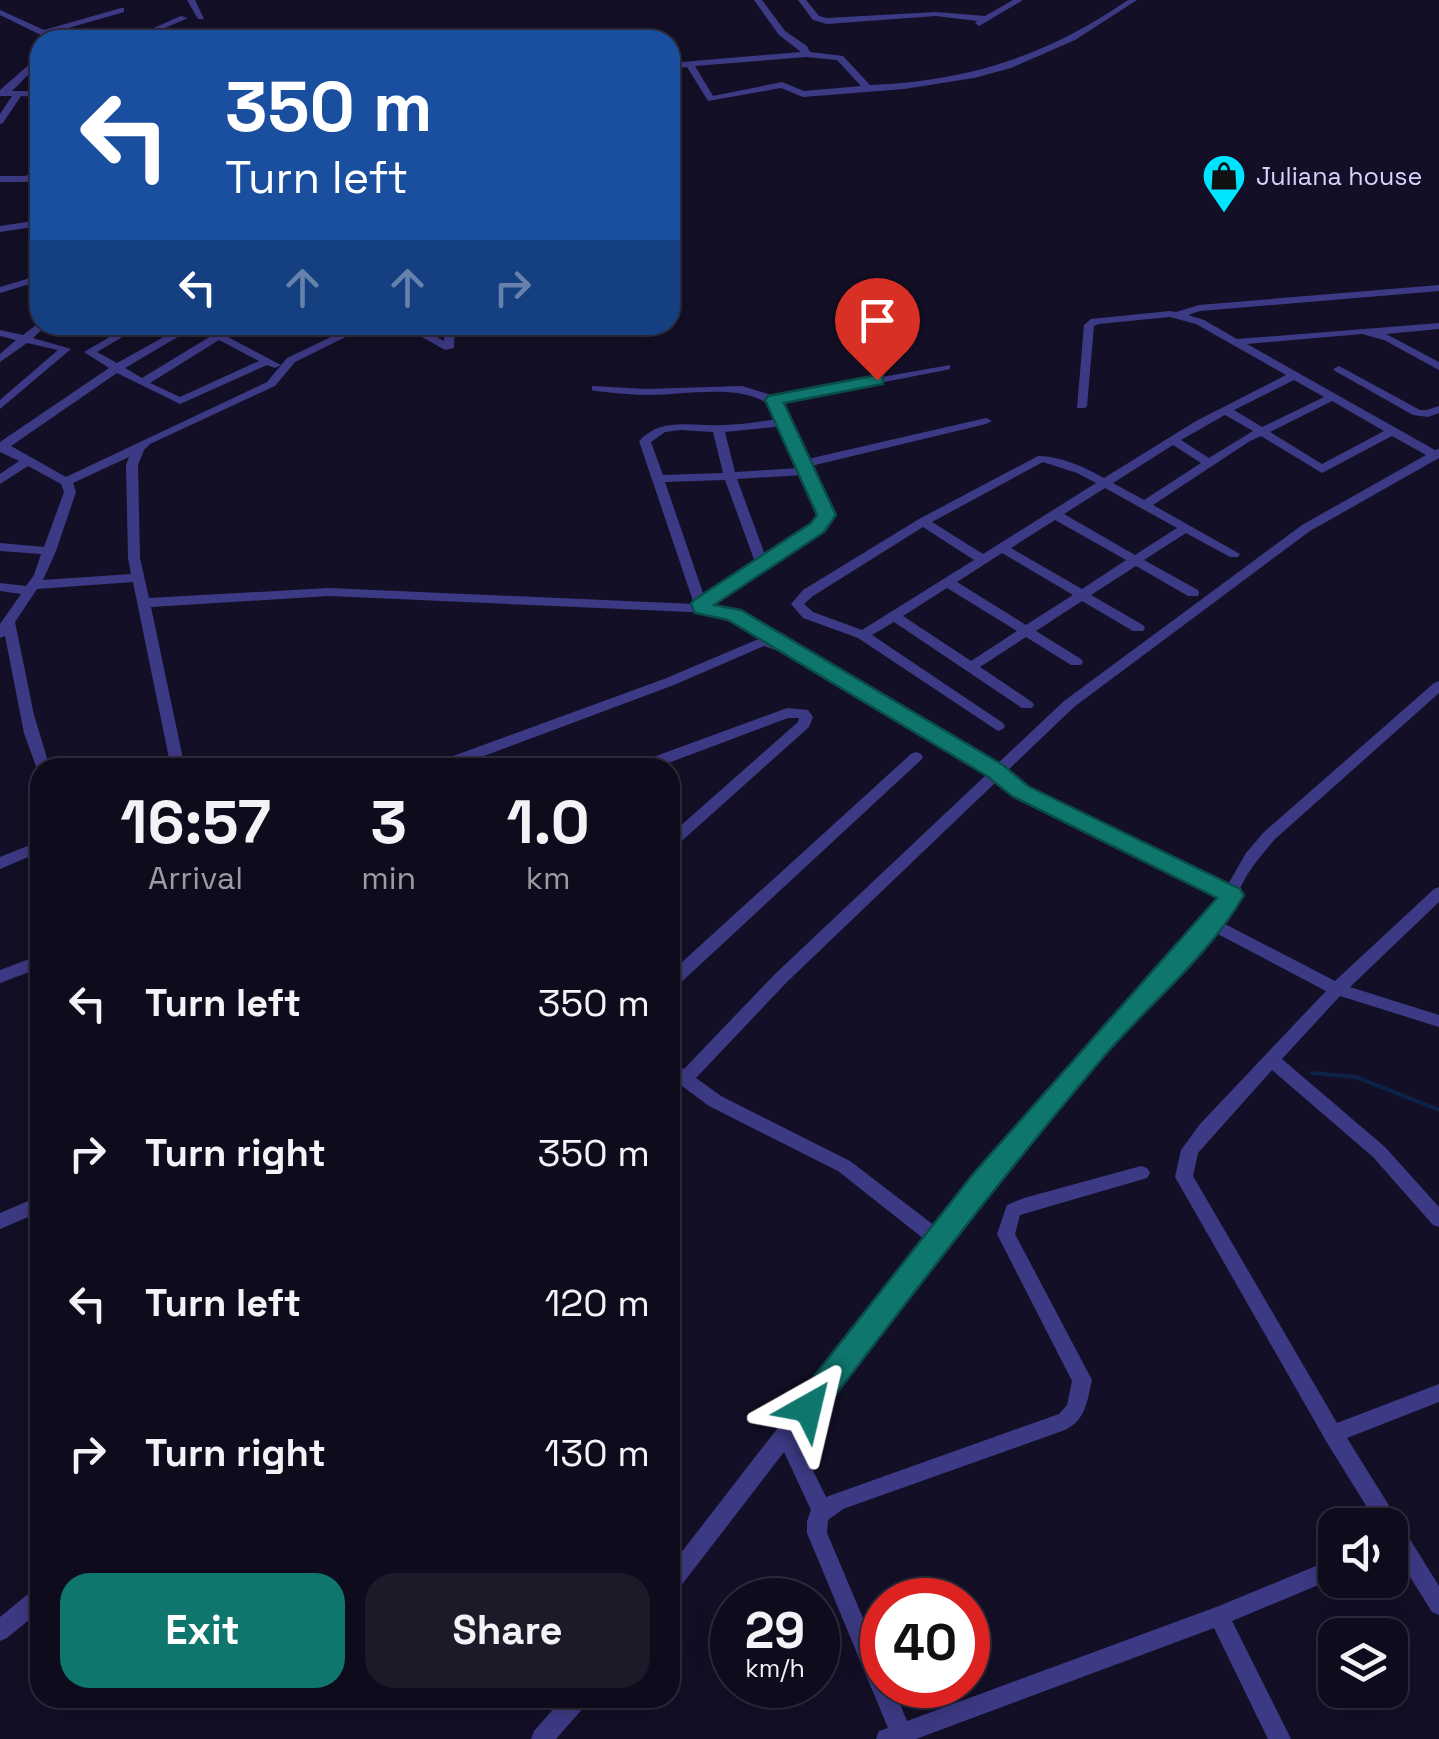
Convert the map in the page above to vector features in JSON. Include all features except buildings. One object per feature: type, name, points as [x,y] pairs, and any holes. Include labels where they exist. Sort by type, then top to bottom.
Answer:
[{"type":"street","points":[[191,0],[201,17]]},
{"type":"street","points":[[758,0],[782,33],[804,48],[806,54]]},
{"type":"street","points":[[802,0],[812,0]]},
{"type":"street","points":[[802,0],[816,18],[827,21],[936,14],[983,21],[1015,1]]},
{"type":"street","points":[[760,59],[782,85],[803,94],[968,79],[1011,67],[1098,27],[1134,0]]},
{"type":"street","points":[[49,30],[121,10]]},
{"type":"street","points":[[0,12],[37,30]]},
{"type":"street","points":[[155,30],[184,18]]},
{"type":"street","points":[[8,26],[18,22]]},
{"type":"street","points":[[680,65],[806,54],[840,58],[868,88]]},
{"type":"street","points":[[688,64],[711,100],[782,85]]},
{"type":"street","points":[[2,93],[30,67]]},
{"type":"street","points":[[2,93],[30,94]]},
{"type":"street","points":[[0,121],[18,94]]},
{"type":"street","points":[[0,179],[30,178]]},
{"type":"street","points":[[0,230],[30,225]]},
{"type":"street","points":[[0,290],[30,281]]},
{"type":"street","points":[[1081,406],[1089,325],[1179,315],[1199,308],[1439,288]]},
{"type":"street","points":[[1179,315],[1437,454]]},
{"type":"street","points":[[1235,342],[1439,326]]},
{"type":"street","points":[[1370,332],[1439,367]]},
{"type":"street","points":[[0,333],[62,346],[66,352],[0,406]]},
{"type":"street","points":[[0,359],[30,334]]},
{"type":"street","points":[[120,335],[89,352],[180,401],[268,362]]},
{"type":"street","points":[[178,335],[117,368],[1,446],[48,476],[66,482],[270,384],[291,360],[344,335]]},
{"type":"street","points":[[425,335],[449,348],[450,335]]},
{"type":"street","points":[[142,383],[217,336],[283,368]]},
{"type":"street","points":[[596,388],[646,392],[742,390],[774,400],[946,367]]},
{"type":"street","points":[[1339,370],[1418,413],[1439,409]]},
{"type":"street","points":[[863,635],[1173,440],[1295,375]]},
{"type":"street","points":[[1144,505],[1260,432],[1332,397]]},
{"type":"street","points":[[702,606],[826,515],[774,400]]},
{"type":"street","points":[[1226,410],[1322,469],[1392,431]]},
{"type":"street","points":[[657,479],[806,468],[986,421]]},
{"type":"street","points":[[702,606],[645,441],[650,434],[695,426],[718,430],[786,422]]},
{"type":"street","points":[[718,430],[762,564]]},
{"type":"street","points":[[1173,440],[1209,463]]},
{"type":"street","points":[[139,448],[132,465],[138,578],[176,758]]},
{"type":"street","points":[[680,1072],[1069,704],[1306,528],[1437,454]]},
{"type":"street","points":[[998,726],[863,635],[808,615],[797,604],[924,522],[1042,458],[1058,460],[1105,483],[1234,554]]},
{"type":"street","points":[[0,480],[28,460]]},
{"type":"street","points":[[39,758],[30,736],[24,687],[4,629],[50,551],[70,492],[66,482]]},
{"type":"street","points":[[1056,514],[1193,593]]},
{"type":"street","points":[[924,522],[982,559]]},
{"type":"street","points":[[969,668],[1184,528]]},
{"type":"street","points":[[0,547],[50,551]]},
{"type":"street","points":[[1002,548],[1138,628]]},
{"type":"street","points":[[0,588],[138,578]]},
{"type":"street","points":[[946,581],[1076,662]]},
{"type":"street","points":[[142,603],[329,592],[702,606],[734,614],[995,770],[1020,791],[1053,810],[1232,895]]},
{"type":"street","points":[[893,616],[1027,705]]},
{"type":"street","points":[[463,758],[669,682],[746,646],[764,641],[779,643]]},
{"type":"street","points":[[680,1571],[936,1238],[1115,1026],[1212,924],[1251,857],[1269,836],[1439,686]]},
{"type":"street","points":[[666,758],[787,713],[803,713],[806,718],[804,724],[680,834]]},
{"type":"street","points":[[680,974],[916,757]]},
{"type":"street","points":[[0,864],[30,850]]},
{"type":"street","points":[[1375,1508],[1184,1176],[1185,1163],[1198,1140],[1271,1059],[1337,989],[1439,892]]},
{"type":"street","points":[[1212,924],[1337,989],[1439,1021]]},
{"type":"street","points":[[0,976],[30,966]]},
{"type":"street","points":[[1271,1059],[1379,1152],[1439,1219]]},
{"type":"street","points":[[680,1075],[715,1101],[844,1166],[936,1238]]},
{"type":"street","points":[[1141,1173],[1013,1210],[1006,1226],[1082,1380],[1076,1410],[1065,1421],[822,1509],[815,1521],[894,1736],[1318,1575]]},
{"type":"street","points":[[0,1221],[30,1208]]},
{"type":"street","points":[[1333,1434],[1439,1393]]},
{"type":"street","points":[[786,1436],[822,1509]]},
{"type":"street","points":[[1408,1561],[1439,1605]]},
{"type":"street","points":[[0,1631],[30,1606]]},
{"type":"street","points":[[1218,1616],[1280,1739]]},
{"type":"street","points":[[542,1739],[568,1708]]},
{"type":"waterway","points":[[1312,1073],[1356,1077],[1439,1110]]},
{"type":"place","name":"Juliana house","points":[[1224,214]]},
{"type":"route","points":[[808,1408],[982,1182],[1115,1026],[1212,924],[1232,895],[1053,810],[1020,791],[995,770],[734,614],[702,609],[701,604],[818,528],[826,515],[774,400],[877,380]]}]
